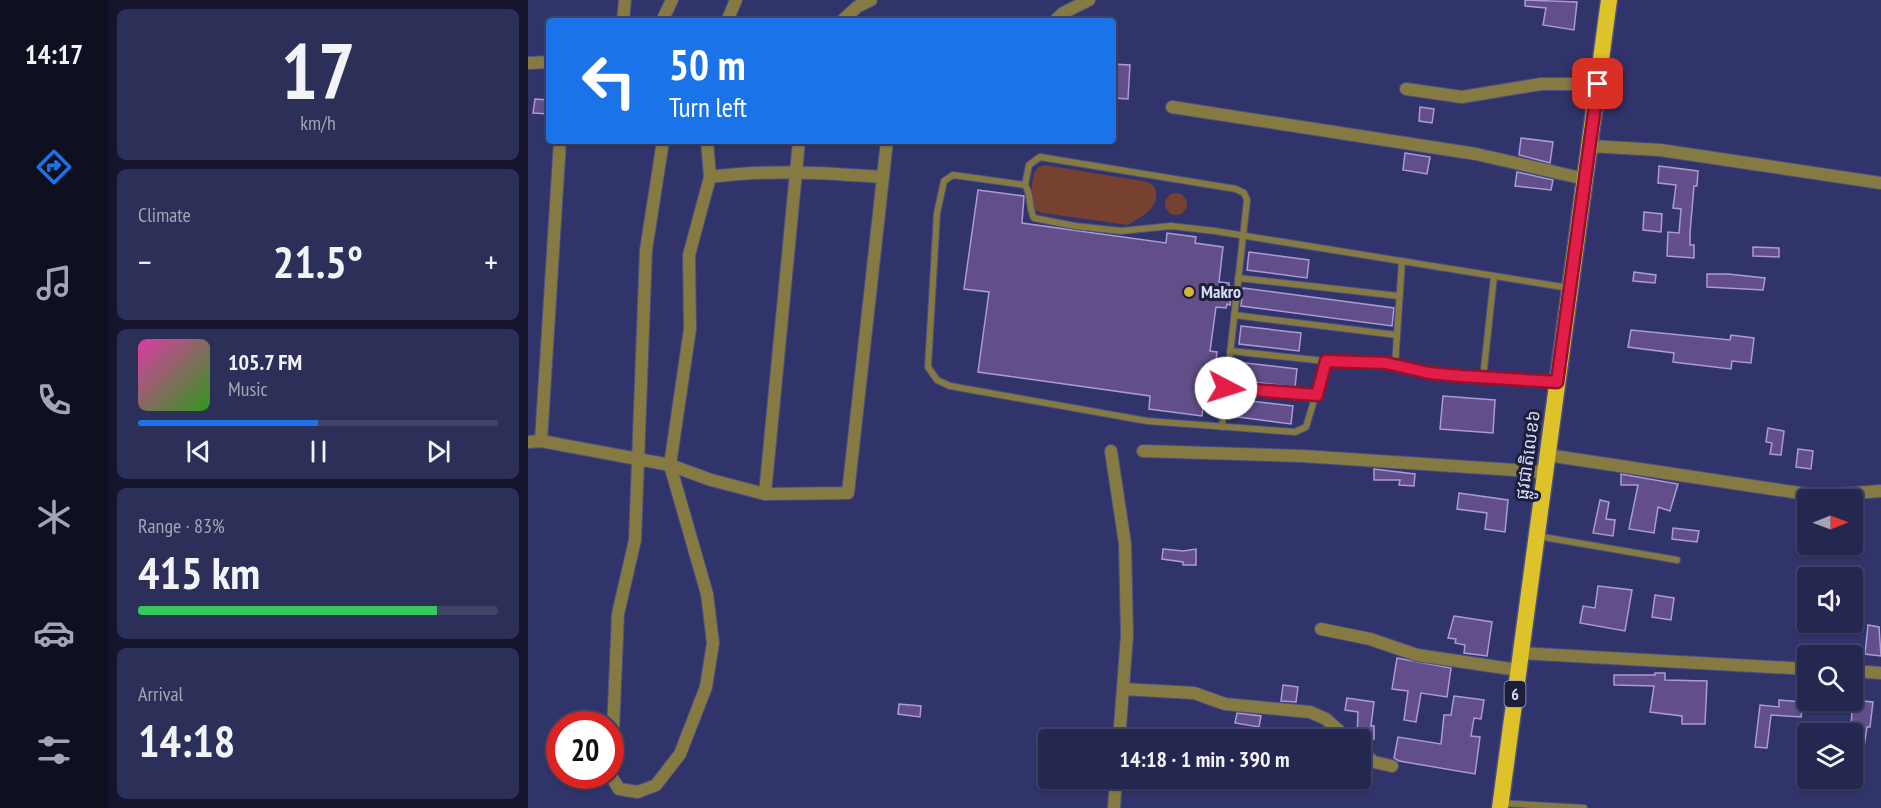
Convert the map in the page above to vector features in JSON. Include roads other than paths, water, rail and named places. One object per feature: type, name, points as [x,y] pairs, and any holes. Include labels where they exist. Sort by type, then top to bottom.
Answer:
[{"type":"highway","name":"ផ្លូវជាតិលេខ៦","points":[[1500,805],[1609,0]]},
{"type":"street","points":[[623,18],[625,0]]},
{"type":"street","points":[[663,18],[672,0]]},
{"type":"street","points":[[728,18],[736,0]]},
{"type":"street","points":[[845,18],[857,7],[870,0]]},
{"type":"street","points":[[1058,18],[1089,0]]},
{"type":"street","points":[[528,63],[546,62]]},
{"type":"street","points":[[1406,89],[1462,97],[1541,84],[1598,84]]},
{"type":"street","points":[[1172,106],[1476,154],[1585,179]]},
{"type":"street","points":[[560,144],[534,441],[670,465],[711,480],[765,494],[848,493],[887,144]]},
{"type":"street","points":[[663,144],[645,250],[640,459],[635,540],[618,614],[611,777],[619,789],[638,792],[656,785],[680,754],[706,687],[712,643],[707,594],[670,465],[690,329],[689,255],[710,177],[707,144]]},
{"type":"street","points":[[765,494],[799,144]]},
{"type":"street","points":[[1590,146],[1660,150],[1881,183]]},
{"type":"street","points":[[710,177],[741,173],[795,171],[883,177]]},
{"type":"street","points":[[1111,451],[1125,544],[1127,635],[1120,729]]},
{"type":"street","points":[[1143,451],[1546,463],[1806,494],[1830,495],[1881,491]]},
{"type":"street","points":[[1321,629],[1370,639],[1417,655],[1518,670]]},
{"type":"street","points":[[1521,653],[1797,668]]},
{"type":"street","points":[[1863,672],[1881,673]]},
{"type":"street","points":[[1123,689],[1194,693],[1225,704],[1310,712],[1326,719],[1337,729]]},
{"type":"street","points":[[1371,760],[1392,766]]},
{"type":"street","points":[[1114,808],[1115,789]]},
{"type":"lane","points":[[1025,185],[1029,165],[1040,157],[1236,189],[1244,193],[1247,200],[1222,427]]},
{"type":"lane","points":[[1326,361],[1306,427],[1295,432],[1147,421],[950,386],[937,380],[928,367],[937,213],[944,181],[953,175],[1025,185],[1029,190],[1030,211],[1034,218],[1075,226],[1121,231],[1171,226],[1243,235],[1570,288]]},
{"type":"lane","points":[[1395,365],[1402,261]]},
{"type":"lane","points":[[1483,378],[1494,276]]},
{"type":"lane","points":[[1238,278],[1399,297]]},
{"type":"lane","points":[[1234,315],[1397,335]]},
{"type":"lane","points":[[1230,351],[1326,361],[1353,360],[1395,365],[1429,373],[1557,382]]},
{"type":"lane","points":[[1226,388],[1317,395]]},
{"type":"lane","points":[[1536,536],[1677,560]]},
{"type":"lane","points":[[1500,805],[1584,808]]},
{"type":"place","name":"Makro","points":[[1189,292]]}]
